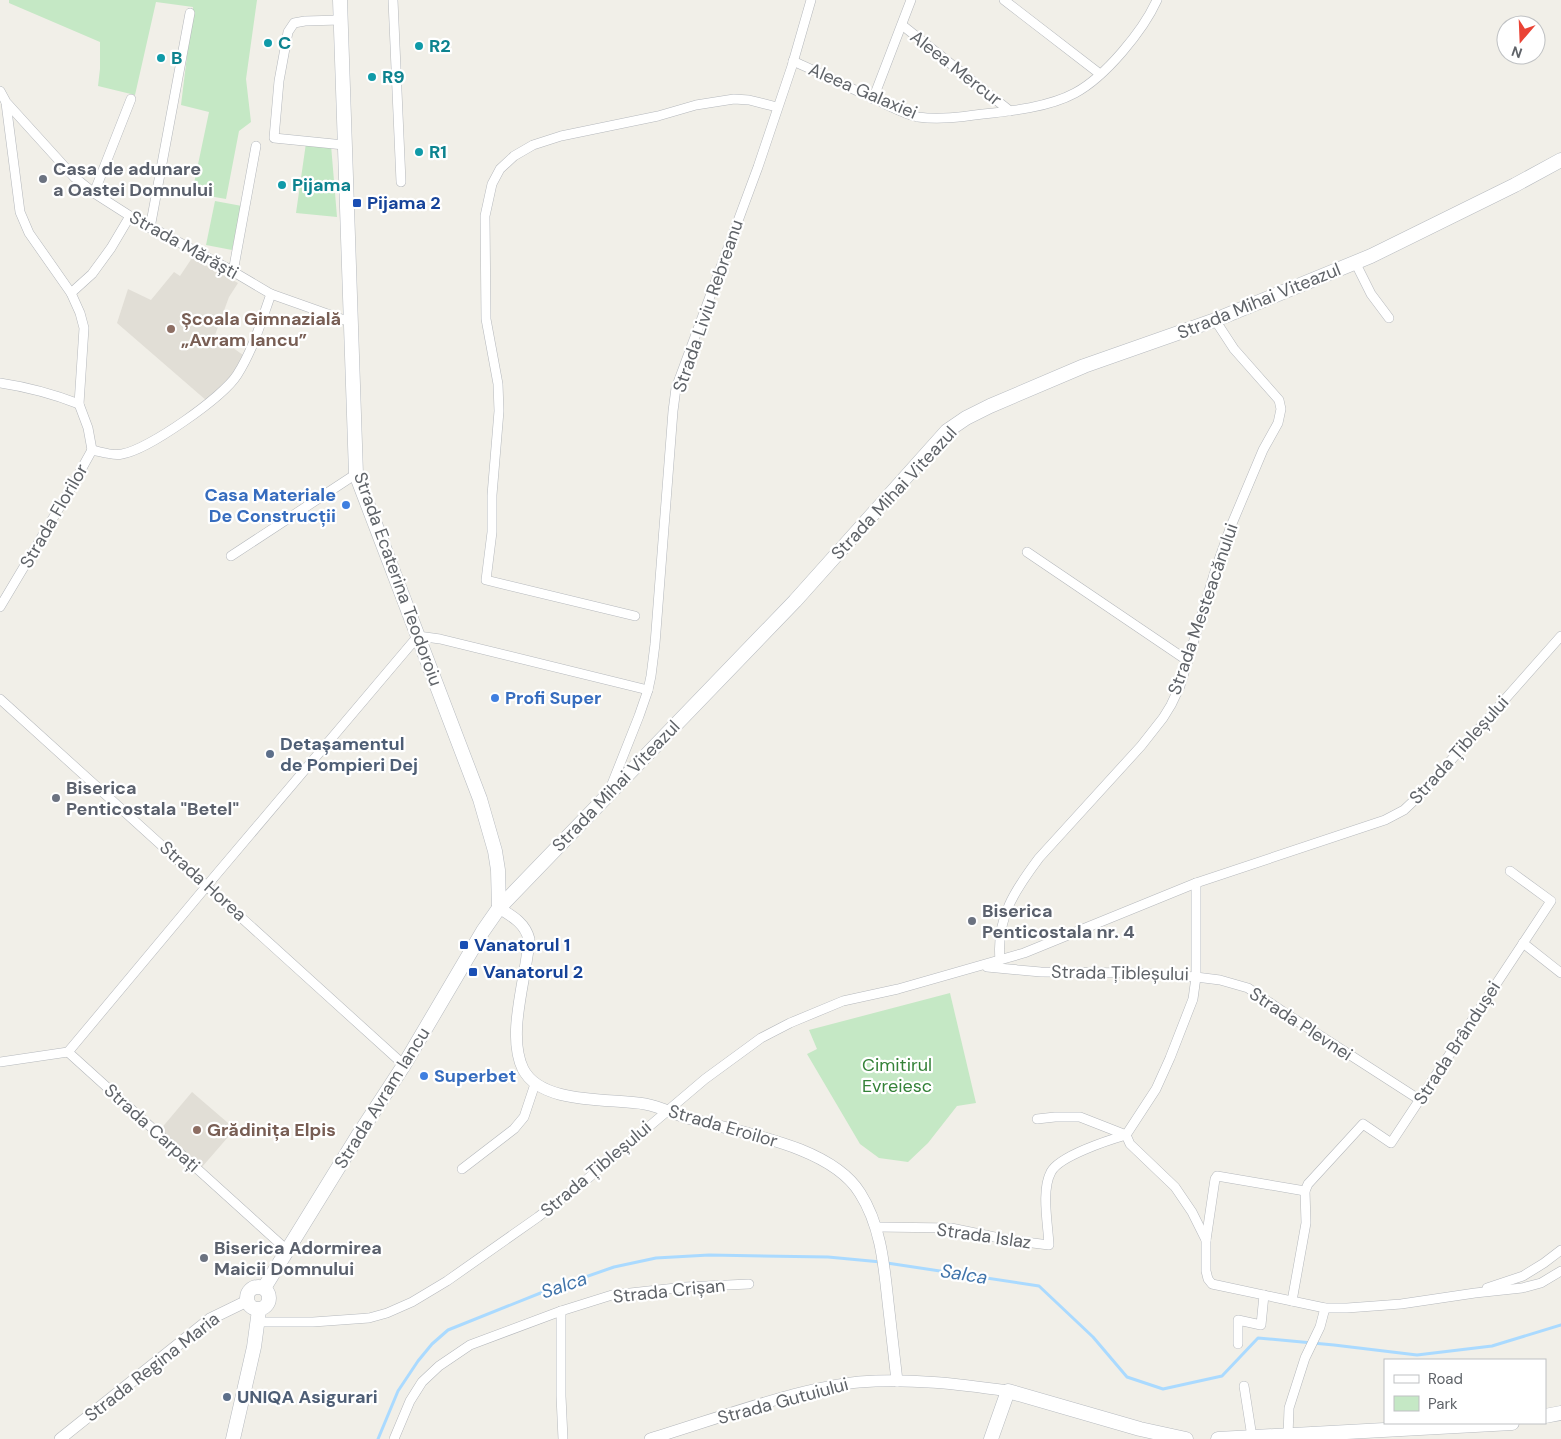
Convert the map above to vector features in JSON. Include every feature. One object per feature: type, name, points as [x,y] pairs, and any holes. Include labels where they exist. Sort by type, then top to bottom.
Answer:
[{"type":"main road","name":"Strada Ecaterina Teodoroiu","points":[[340,0],[356,474],[480,799],[495,851],[498,870],[499,908]]},
{"type":"main road","name":"Strada Mihai Viteazul","points":[[499,908],[795,600],[947,431],[966,418],[990,406],[1084,366],[1215,320],[1370,256],[1515,185],[1561,160]]},
{"type":"main road","name":"Strada Avram Iancu","points":[[264,1288],[404,1065],[483,930],[499,908]]},
{"type":"main road","points":[[233,1439],[254,1348],[258,1316],[269,1301],[268,1292],[264,1288],[258,1287],[248,1293],[247,1301],[258,1316]]},
{"type":"main road","points":[[991,1439],[1008,1391],[1140,1429],[1186,1439]]},
{"type":"main road","points":[[1546,1416],[1561,1413]]},
{"type":"main road","points":[[1218,1439],[1495,1424]]},
{"type":"street","points":[[394,0],[401,182]]},
{"type":"street","name":"Strada Liviu Rebreanu","points":[[608,794],[639,716],[651,676],[676,388],[758,167],[811,0]]},
{"type":"street","points":[[873,98],[911,0]]},
{"type":"street","points":[[1004,0],[1100,74]]},
{"type":"street","name":"Aleea Galaxiei","points":[[793,61],[916,116],[952,118],[1010,111],[1065,98],[1076,93],[1100,74],[1124,50],[1144,24],[1153,2]]},
{"type":"street","points":[[150,228],[190,13]]},
{"type":"street","points":[[340,20],[294,23],[288,32],[279,81],[274,138],[344,145]]},
{"type":"street","name":"Aleea Mercur","points":[[902,25],[1010,111]]},
{"type":"street","name":"Strada Mărăști","points":[[0,91],[6,102],[74,177],[94,193],[150,228],[271,294],[350,322]]},
{"type":"street","points":[[94,193],[131,99]]},
{"type":"street","points":[[635,616],[486,580],[492,532],[492,495],[499,411],[498,384],[486,319],[485,216],[492,184],[500,169],[514,156],[533,145],[561,136],[658,116],[696,105],[734,99],[749,100],[776,107]]},
{"type":"street","points":[[6,102],[20,212],[29,233],[71,293],[84,328],[79,404],[88,428],[92,450],[108,454],[132,452],[163,435],[200,410],[231,384],[253,344],[271,294]]},
{"type":"street","points":[[232,272],[256,146]]},
{"type":"street","points":[[71,293],[92,274],[111,248],[130,216]]},
{"type":"street","points":[[1355,262],[1371,294],[1389,318]]},
{"type":"street","name":"Strada Mesteacănului","points":[[1000,960],[998,947],[1000,931],[1012,898],[1039,858],[1151,734],[1171,705],[1180,686],[1216,568],[1231,526],[1263,450],[1278,422],[1281,409],[1278,400],[1234,349],[1215,320]]},
{"type":"street","points":[[0,383],[22,386],[79,404]]},
{"type":"street","name":"Strada Florilor","points":[[0,607],[72,488],[92,450]]},
{"type":"street","points":[[231,556],[356,474]]},
{"type":"street","points":[[1027,552],[1188,662]]},
{"type":"street","points":[[0,1062],[68,1052],[418,636],[440,639],[648,690]]},
{"type":"street","name":"Strada Țibleșului","points":[[258,1316],[336,1321],[369,1318],[387,1313],[412,1302],[447,1281],[538,1217],[586,1180],[705,1079],[761,1038],[790,1023],[843,1002],[898,989],[1024,953],[1196,883],[1385,820],[1404,810],[1422,793],[1561,636]]},
{"type":"street","name":"Strada Horea","points":[[0,699],[404,1065]]},
{"type":"street","name":"Strada Brândușei","points":[[1305,1191],[1308,1184],[1363,1124],[1391,1143],[1524,943],[1551,900],[1510,871]]},
{"type":"street","name":"Strada Țibleșului","points":[[982,966],[1041,972],[1138,973],[1196,977],[1196,883]]},
{"type":"street","points":[[462,1169],[514,1129],[524,1117],[535,1084],[522,1068],[517,1050],[519,1008],[529,939],[522,924],[499,908]]},
{"type":"street","points":[[1524,943],[1561,973]]},
{"type":"street","points":[[1126,1135],[1156,1089],[1170,1058],[1193,999],[1196,977]]},
{"type":"street","name":"Strada Plevnei","points":[[1196,977],[1220,980],[1248,988],[1420,1100]]},
{"type":"street","name":"Strada Carpați","points":[[68,1052],[288,1251]]},
{"type":"street","name":"Strada Eroilor","points":[[535,1084],[552,1093],[562,1095],[642,1104],[788,1144],[812,1154],[832,1166],[848,1179],[860,1192],[876,1228],[885,1279],[896,1381]]},
{"type":"street","points":[[1037,1119],[1080,1117],[1126,1135],[1130,1144],[1175,1188],[1192,1212],[1206,1240]]},
{"type":"street","name":"Strada Islaz","points":[[876,1228],[951,1228],[1009,1240],[1050,1245],[1046,1191],[1050,1172],[1057,1164],[1076,1154],[1126,1135]]},
{"type":"street","points":[[1292,1301],[1306,1223],[1305,1191],[1217,1176],[1214,1179],[1206,1240],[1206,1270],[1208,1279],[1212,1284],[1264,1295],[1292,1301],[1325,1308],[1347,1308],[1401,1304],[1522,1288],[1541,1283],[1561,1271]]},
{"type":"street","points":[[1475,1293],[1523,1276],[1561,1250]]},
{"type":"street","name":"Strada Crișan","points":[[394,1439],[410,1401],[422,1382],[453,1355],[470,1345],[561,1311],[612,1295],[685,1286],[750,1284]]},
{"type":"street","points":[[1238,1344],[1238,1320],[1260,1324],[1264,1295]]},
{"type":"street","name":"Strada Regina Maria","points":[[60,1439],[210,1319],[247,1301]]},
{"type":"street","points":[[1288,1436],[1289,1408],[1305,1358],[1320,1326],[1325,1308]]},
{"type":"street","points":[[561,1311],[563,1439]]},
{"type":"street","name":"Strada Gutuiului","points":[[650,1439],[769,1401],[821,1388],[858,1382],[896,1381],[948,1384],[1008,1391]]},
{"type":"street","points":[[1244,1386],[1247,1438]]},
{"type":"shaded area","name":"Școala Gimnazială „Avram Iancu”","points":[[192,258],[238,283],[229,297],[215,335],[243,355],[229,380],[207,401],[117,323],[128,289],[151,300],[174,272],[180,276]]},
{"type":"shaded area","name":"Grădinița Elpis","points":[[192,1092],[235,1129],[202,1167],[160,1130]]},
{"type":"green space","points":[[9,0],[257,0],[246,79],[251,122],[239,131],[226,199],[192,193],[209,112],[181,105],[193,7],[156,2],[135,95],[98,86],[100,42],[9,3]]},
{"type":"green space","points":[[306,143],[331,145],[337,217],[296,213]]},
{"type":"green space","points":[[215,201],[242,206],[232,250],[206,245]]},
{"type":"green space","name":"Cimitirul Evreiesc","points":[[950,993],[976,1103],[957,1106],[928,1143],[908,1162],[879,1158],[860,1144],[807,1054],[817,1049],[809,1030]]},
{"type":"waterway","name":"Salca","points":[[378,1439],[398,1391],[432,1344],[448,1330],[548,1290],[614,1267],[656,1258],[709,1255],[828,1257],[881,1262]]},
{"type":"waterway","name":"Salca","points":[[887,1263],[1039,1286],[1093,1337],[1127,1377],[1163,1389],[1222,1376],[1258,1338],[1417,1355],[1492,1346],[1561,1325]]},
{"type":"place","name":"C","points":[[268,43]]},
{"type":"place","name":"R2","points":[[419,46]]},
{"type":"place","name":"B","points":[[161,58]]},
{"type":"place","name":"R9","points":[[372,77]]},
{"type":"place","name":"R1","points":[[419,152]]},
{"type":"place","name":"Casa de adunare a Oastei Domnului","points":[[43,179]]},
{"type":"place","name":"Pijama","points":[[282,185]]},
{"type":"place","name":"Pijama 2","points":[[357,203]]},
{"type":"place","name":"Școala Gimnazială „Avram Iancu”","points":[[171,329]]},
{"type":"place","name":"Casa Materiale De Construcții","points":[[346,505]]},
{"type":"place","name":"Profi Super","points":[[495,698]]},
{"type":"place","name":"Detașamentul de Pompieri Dej","points":[[270,754]]},
{"type":"place","name":"Biserica Penticostala \"Betel\"","points":[[56,798]]},
{"type":"place","name":"Biserica Penticostala nr. 4","points":[[972,921]]},
{"type":"place","name":"Vanatorul 1","points":[[464,945]]},
{"type":"place","name":"Vanatorul 2","points":[[473,972]]},
{"type":"place","name":"Superbet","points":[[424,1076]]},
{"type":"place","name":"Grădinița Elpis","points":[[197,1130]]},
{"type":"place","name":"Biserica Adormirea Maicii Domnului","points":[[204,1258]]},
{"type":"place","name":"UNIQA Asigurari","points":[[227,1397]]}]
